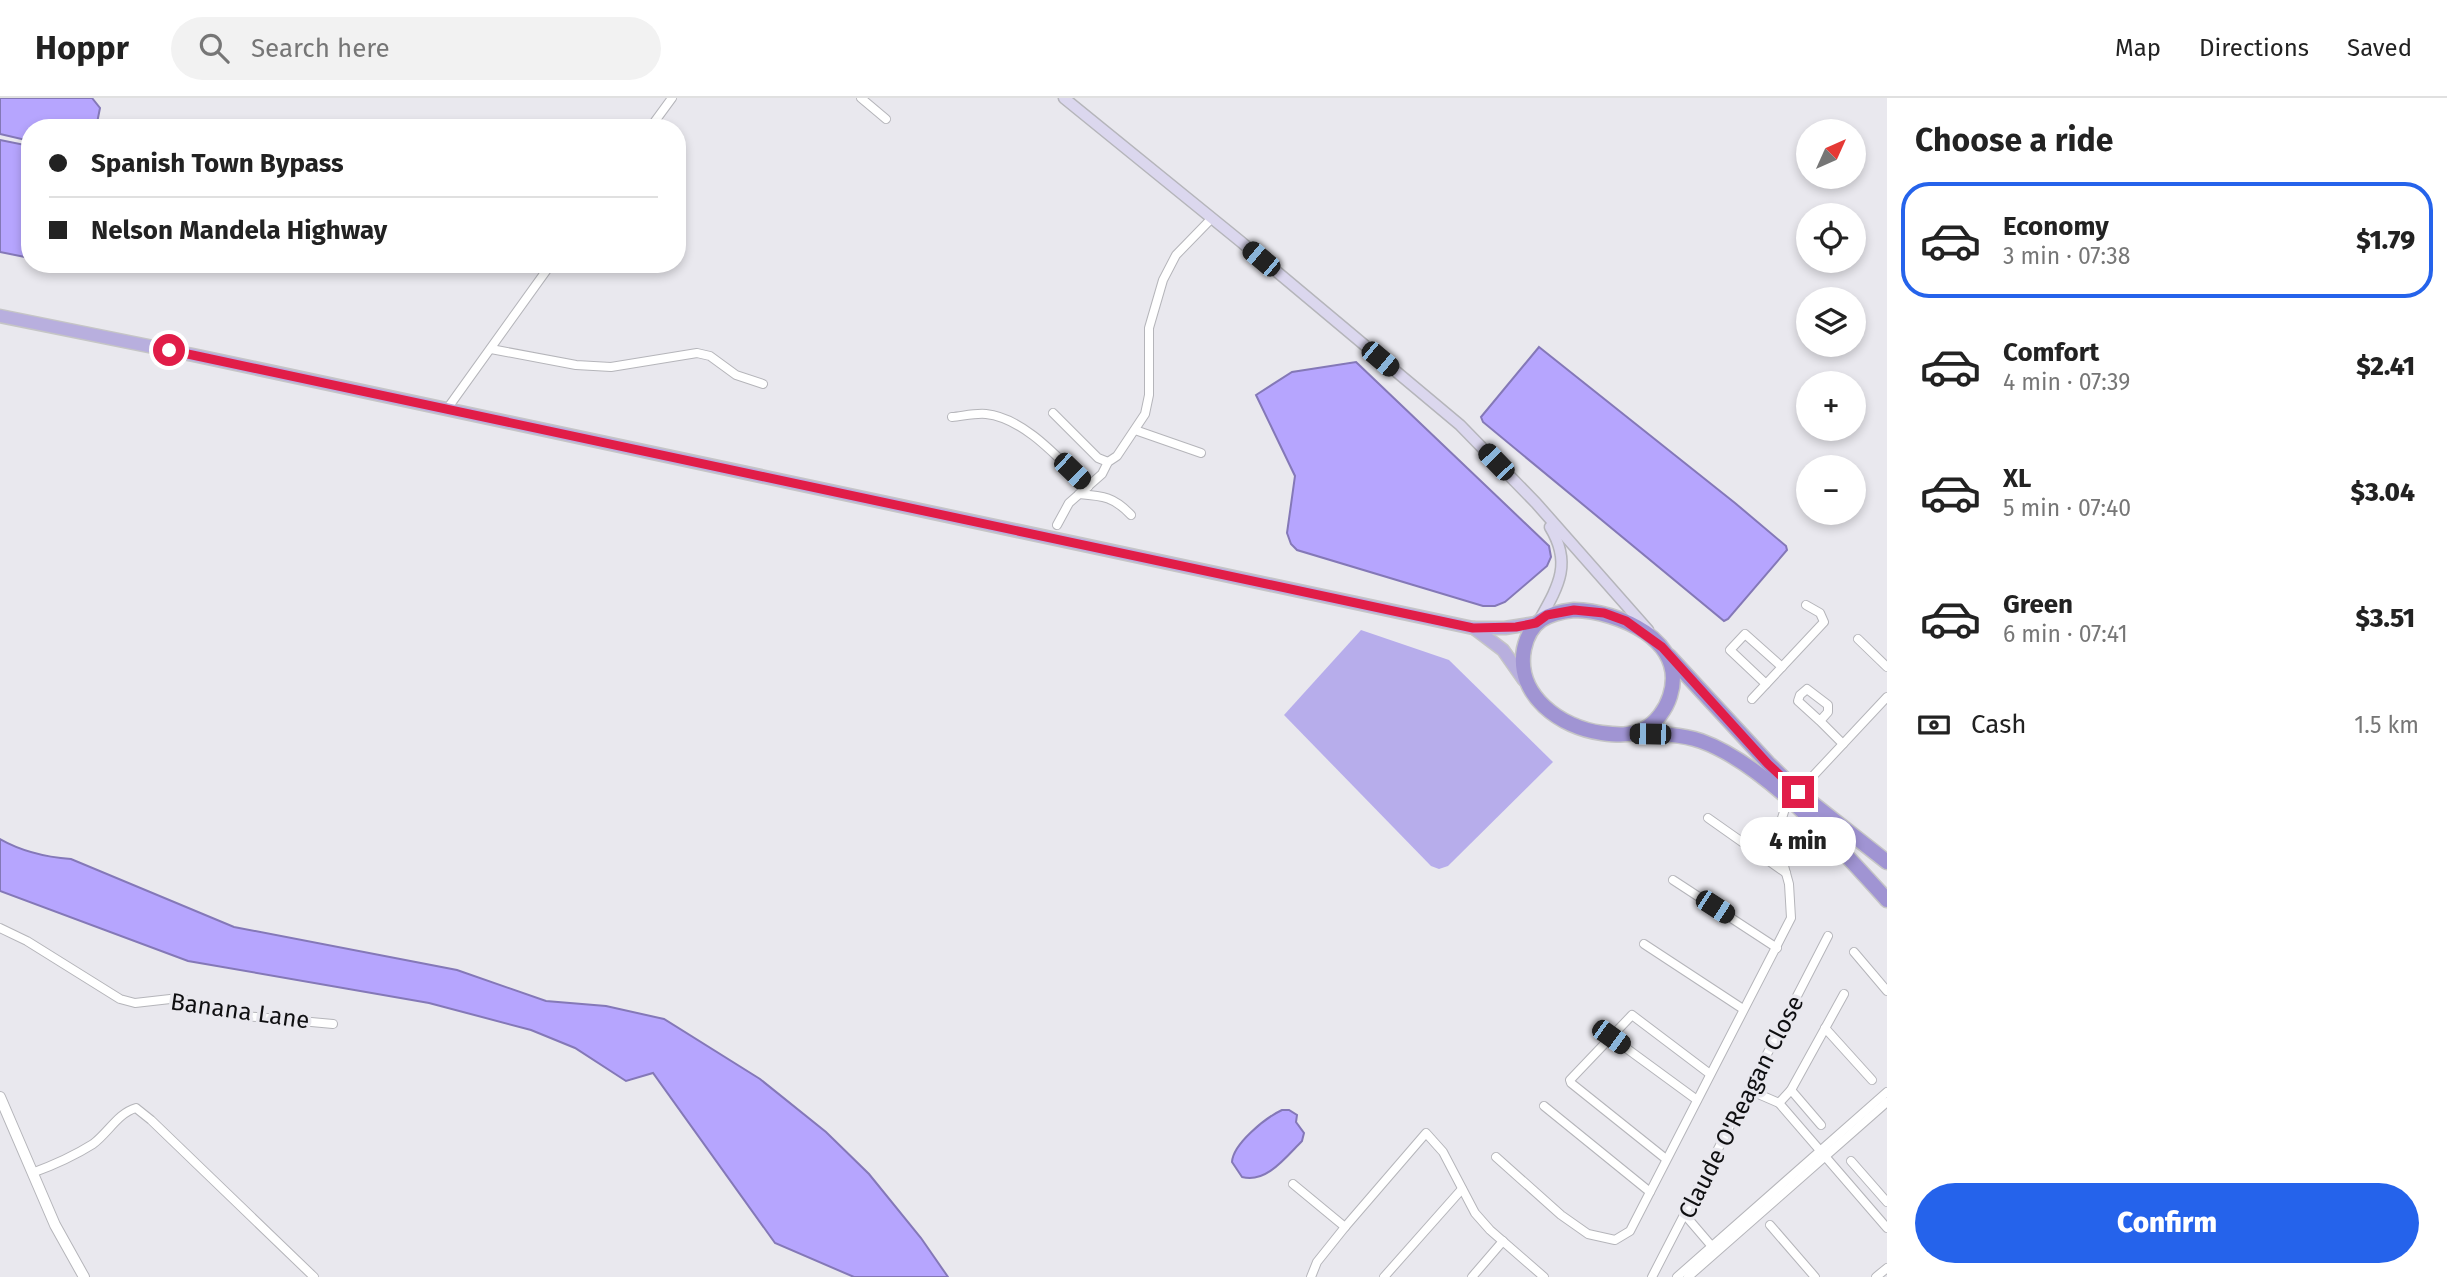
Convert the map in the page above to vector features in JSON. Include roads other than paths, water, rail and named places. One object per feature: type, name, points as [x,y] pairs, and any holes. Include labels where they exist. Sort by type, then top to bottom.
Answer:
[{"type":"highway","points":[[1886,899],[1805,814],[1793,795],[1768,764],[1664,650],[1626,621],[1604,613],[1574,610],[1547,615],[1538,621],[1529,634],[1524,655],[1524,674],[1528,686],[1548,710],[1574,726],[1590,732],[1665,734],[1702,742],[1742,762],[1793,795],[1887,862]]},
{"type":"highway","points":[[1634,734],[1650,725],[1669,700],[1673,675],[1664,650]]},
{"type":"main road","points":[[1064,98],[1460,425],[1536,503],[1664,650]]},
{"type":"main road","points":[[0,316],[1473,628],[1505,628],[1538,621],[1557,587],[1562,565],[1559,541],[1536,503]]},
{"type":"main road","points":[[1473,628],[1503,650],[1528,686]]},
{"type":"street","points":[[656,119],[671,98]]},
{"type":"street","points":[[861,98],[886,119]]},
{"type":"street","points":[[1058,525],[1069,503],[1102,474],[1144,414],[1149,395],[1149,328],[1164,280],[1176,255],[1212,218]]},
{"type":"street","points":[[447,410],[545,273]]},
{"type":"street","points":[[491,349],[576,365],[611,367],[697,353],[710,356],[736,375],[763,384]]},
{"type":"street","points":[[953,417],[984,413],[1003,418],[1040,440],[1088,487]]},
{"type":"street","points":[[1053,413],[1098,458],[1108,462]]},
{"type":"street","points":[[1135,430],[1201,453]]},
{"type":"street","points":[[1079,494],[1118,501],[1131,515]]},
{"type":"street","points":[[1752,699],[1824,622],[1820,613],[1806,605]]},
{"type":"street","points":[[1766,684],[1730,650],[1745,634],[1782,667]]},
{"type":"street","points":[[1858,639],[1887,667]]},
{"type":"street","points":[[1496,1157],[1561,1215],[1588,1234],[1615,1240],[1630,1231],[1791,918],[1786,873],[1776,837],[1793,795],[1887,697]]},
{"type":"street","points":[[1820,721],[1843,744]]},
{"type":"street","points":[[1707,818],[1786,873]]},
{"type":"street","points":[[1673,880],[1777,948]]},
{"type":"street","name":"Banana Lane","points":[[0,928],[27,941],[120,999],[135,1003],[179,998],[223,1014],[333,1024]]},
{"type":"street","name":"Claude O'Reagan Close","points":[[1653,1277],[1828,936]]},
{"type":"street","points":[[1644,944],[1743,1009]]},
{"type":"street","points":[[1854,952],[1887,991]]},
{"type":"street","points":[[1779,1103],[1791,1090],[1844,994]]},
{"type":"street","points":[[1666,1159],[1571,1083],[1572,1077],[1632,1015],[1710,1073]]},
{"type":"street","points":[[1825,1028],[1872,1080]]},
{"type":"street","points":[[1611,1037],[1698,1100]]},
{"type":"street","points":[[1749,1090],[1779,1103],[1887,1228]]},
{"type":"street","points":[[1791,1090],[1821,1125]]},
{"type":"street","points":[[1823,1154],[1887,1092]]},
{"type":"street","points":[[0,1097],[55,1225],[84,1277]]},
{"type":"street","points":[[1677,1277],[1714,1249],[1887,1102]]},
{"type":"street","points":[[1545,1106],[1650,1192]]},
{"type":"street","points":[[32,1173],[63,1161],[96,1142],[128,1110],[136,1108],[314,1277]]},
{"type":"street","points":[[1311,1277],[1317,1262],[1426,1133],[1443,1152],[1475,1213],[1544,1277]]},
{"type":"street","points":[[1851,1161],[1887,1202]]},
{"type":"street","points":[[1293,1184],[1345,1227]]},
{"type":"street","points":[[1861,1199],[1874,1188]]},
{"type":"street","points":[[1384,1277],[1462,1189]]},
{"type":"street","points":[[1685,1215],[1714,1249]]},
{"type":"street","points":[[1770,1225],[1815,1277]]},
{"type":"street","points":[[1472,1277],[1503,1241]]},
{"type":"street","points":[[1688,1277],[1714,1249]]},
{"type":"street","points":[[1876,1277],[1887,1268]]}]
